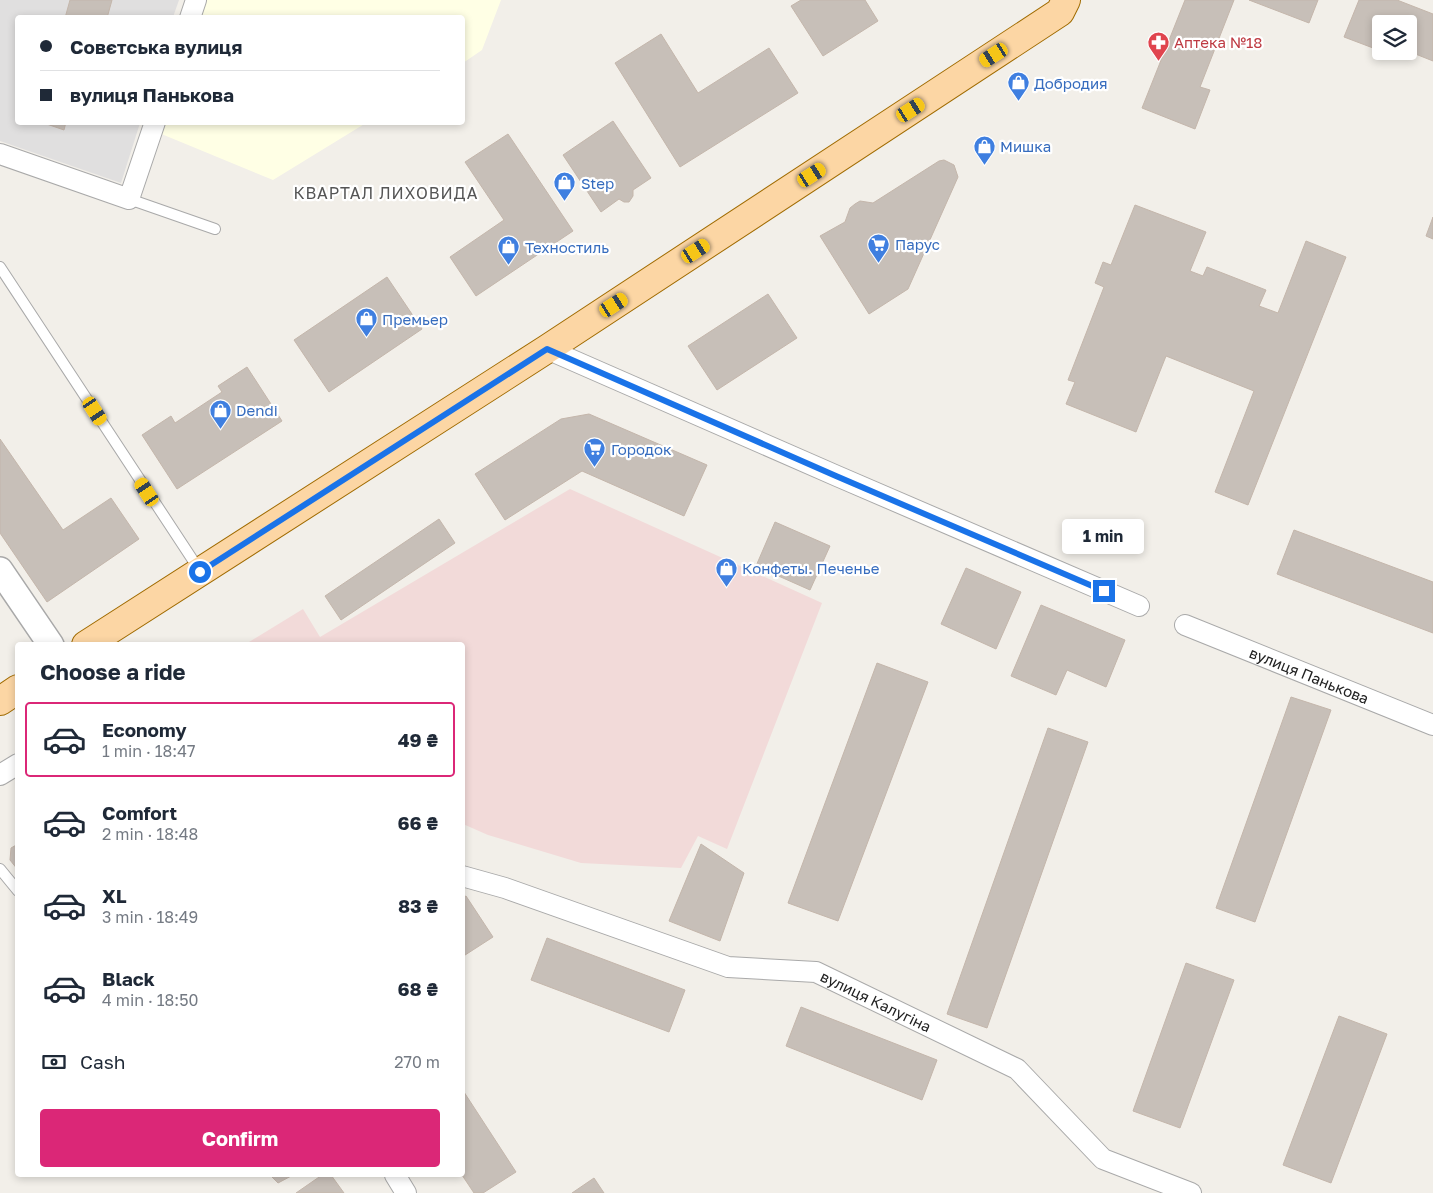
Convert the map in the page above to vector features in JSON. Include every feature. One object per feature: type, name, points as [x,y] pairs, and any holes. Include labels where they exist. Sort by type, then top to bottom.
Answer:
[{"type":"main road","points":[[91,642],[547,349],[1060,12],[1066,0]]},
{"type":"main road","points":[[0,700],[15,691]]},
{"type":"street","points":[[191,15],[196,0]]},
{"type":"street","points":[[0,154],[129,199],[154,125]]},
{"type":"street","points":[[547,349],[1139,606]]},
{"type":"street","points":[[0,570],[49,642]]},
{"type":"street","name":"вулиця Панькова","points":[[1185,626],[1433,725]]},
{"type":"street","points":[[0,775],[15,766]]},
{"type":"street","name":"вулиця Калугіна","points":[[465,877],[505,888],[728,967],[816,972],[1017,1069],[1103,1160],[1191,1193]]},
{"type":"street","points":[[395,1177],[406,1193]]},
{"type":"lane","points":[[129,199],[215,229]]},
{"type":"lane","points":[[0,267],[200,572]]},
{"type":"lane","points":[[0,869],[15,887]]},
{"type":"shaded area","points":[[0,0],[179,0],[174,15],[15,15],[15,125],[139,125],[121,183],[0,141]]},
{"type":"shaded area","points":[[207,0],[501,0],[482,50],[465,62],[465,15],[201,15]]},
{"type":"shaded area","points":[[162,125],[363,125],[273,180],[159,133]]},
{"type":"shaded area","points":[[570,489],[822,603],[727,849],[698,836],[681,868],[581,863],[488,835],[465,825],[465,642],[249,642],[303,609],[320,637]]},
{"type":"building","points":[[70,0],[112,0],[108,15],[66,15]]},
{"type":"building","points":[[801,0],[865,0],[878,21],[823,56],[791,6]]},
{"type":"building","points":[[1185,0],[1234,0],[1200,87],[1210,90],[1195,129],[1142,108]]},
{"type":"building","points":[[1249,0],[1318,0],[1309,23]]},
{"type":"building","points":[[1359,0],[1397,0],[1433,14],[1433,61],[1417,55],[1417,15],[1372,15],[1372,48],[1344,37]]},
{"type":"building","points":[[661,34],[698,93],[769,48],[798,93],[680,167],[615,63]]},
{"type":"building","points":[[613,121],[651,178],[633,190],[633,196],[629,202],[619,199],[601,212],[563,155]]},
{"type":"building","points":[[50,125],[65,125],[64,130]]},
{"type":"building","points":[[508,134],[573,231],[476,296],[450,257],[504,220],[465,162]]},
{"type":"building","name":"Парус","points":[[944,160],[954,165],[958,177],[908,289],[869,314],[820,236],[845,222],[850,208],[855,204],[860,201],[873,203],[939,161]]},
{"type":"building","points":[[1135,205],[1206,232],[1190,271],[1203,276],[1207,267],[1266,290],[1259,306],[1278,313],[1306,241],[1346,257],[1248,505],[1215,492],[1254,391],[1166,356],[1136,432],[1066,404],[1075,382],[1068,380],[1104,287],[1095,283],[1103,262],[1111,265]]},
{"type":"building","points":[[1433,217],[1433,239],[1426,236]]},
{"type":"building","points":[[387,277],[422,329],[329,392],[294,340]]},
{"type":"building","points":[[768,294],[797,338],[717,390],[688,346]]},
{"type":"building","points":[[247,367],[282,421],[177,489],[142,435],[171,416],[175,423],[222,392],[218,386]]},
{"type":"building","name":"Городок","points":[[589,414],[707,465],[684,516],[582,471],[505,520],[475,474],[561,419]]},
{"type":"building","points":[[0,439],[63,530],[111,498],[139,539],[47,602],[0,533]]},
{"type":"building","points":[[439,519],[455,543],[341,620],[325,596]]},
{"type":"building","points":[[775,522],[830,546],[810,590],[756,566]]},
{"type":"building","points":[[1294,530],[1433,582],[1433,633],[1277,574]]},
{"type":"building","points":[[966,568],[1021,592],[996,649],[941,624]]},
{"type":"building","points":[[1041,605],[1125,640],[1106,687],[1067,670],[1056,695],[1011,676]]},
{"type":"building","points":[[877,663],[928,682],[838,921],[788,903]]},
{"type":"building","points":[[1291,697],[1331,710],[1255,922],[1216,908]]},
{"type":"building","points":[[1048,728],[1088,742],[987,1028],[947,1014]]},
{"type":"building","points":[[701,844],[744,873],[720,941],[669,921]]},
{"type":"building","points":[[15,846],[15,866],[10,860],[11,848]]},
{"type":"building","points":[[465,896],[493,937],[465,955]]},
{"type":"building","points":[[547,938],[685,990],[669,1032],[531,980]]},
{"type":"building","points":[[1186,963],[1234,980],[1180,1128],[1133,1111]]},
{"type":"building","points":[[801,1007],[937,1060],[922,1100],[786,1046]]},
{"type":"building","points":[[1339,1016],[1387,1034],[1331,1183],[1283,1165]]},
{"type":"building","points":[[465,1094],[516,1172],[483,1193],[474,1193],[463,1177],[465,1177]]},
{"type":"building","points":[[272,1177],[289,1177],[278,1183]]},
{"type":"building","points":[[319,1177],[332,1177],[344,1193],[296,1193]]},
{"type":"building","points":[[594,1178],[604,1193],[572,1193]]},
{"type":"place","name":"Аптека №18","points":[[1158,61]]},
{"type":"place","name":"Добродия","points":[[1018,102]]},
{"type":"place","name":"Мишка","points":[[984,165]]},
{"type":"place","name":"Step","points":[[565,202]]},
{"type":"place","name":"Парус","points":[[879,263]]},
{"type":"place","name":"Техностиль","points":[[509,266]]},
{"type":"place","name":"Премьер","points":[[366,338]]},
{"type":"place","name":"Dendi","points":[[220,429]]},
{"type":"place","name":"Городок","points":[[595,468]]},
{"type":"place","name":"Конфеты. Печенье","points":[[726,587]]},
{"type":"district","name":"КВАРТАЛ ЛИХОВИДА","points":[[386,193]]},
{"type":"route","points":[[200,572],[547,349],[1104,591]]}]
